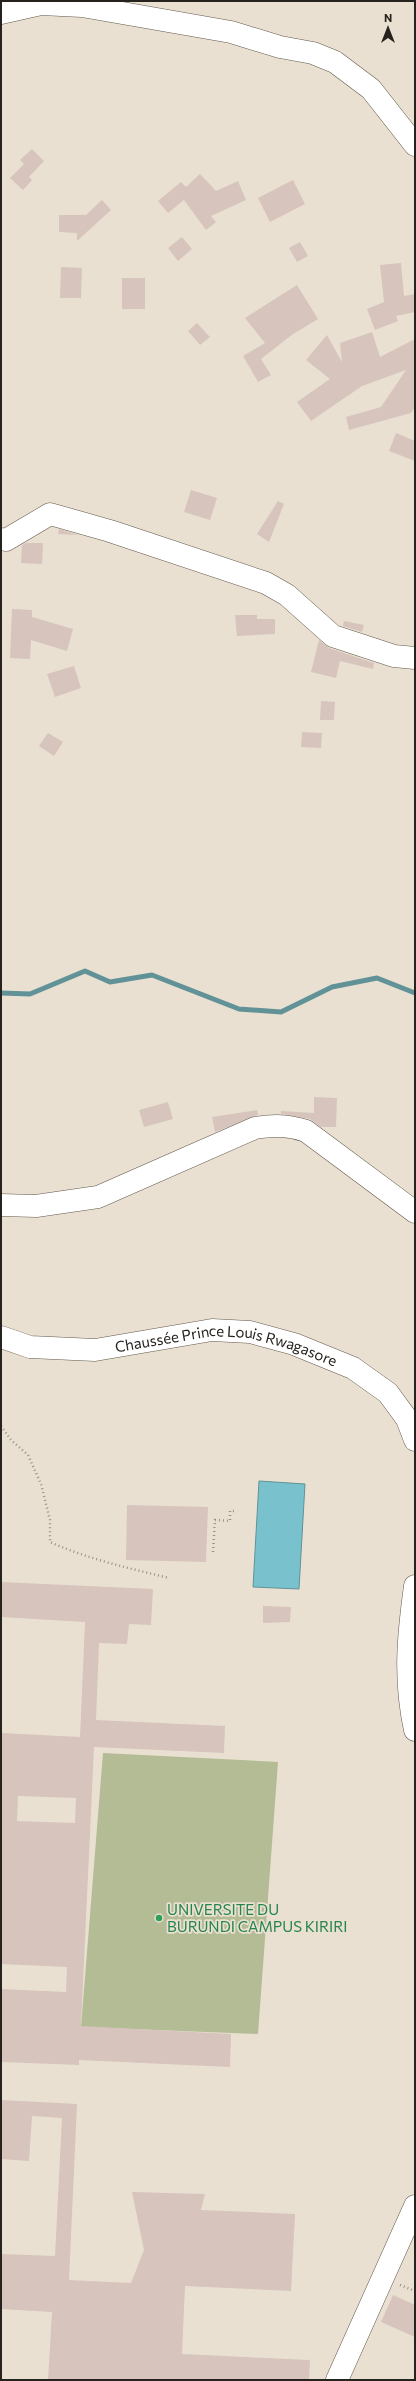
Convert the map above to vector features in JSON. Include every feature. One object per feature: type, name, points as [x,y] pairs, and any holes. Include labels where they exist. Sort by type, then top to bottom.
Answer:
[{"type":"street","points":[[1,13],[41,4],[82,6],[231,32],[280,47],[313,53],[335,62],[371,89],[415,145]]},
{"type":"street","points":[[1,539],[6,540],[50,514],[110,531],[266,583],[287,596],[333,636],[394,656],[415,658]]},
{"type":"street","points":[[1,1205],[36,1206],[98,1197],[255,1128],[274,1125],[290,1125],[306,1131],[415,1212]]},
{"type":"street","name":"Chaussée Prince Louis Rwagasore","points":[[1,1337],[30,1347],[95,1350],[212,1330],[250,1332],[294,1344],[353,1368],[388,1393],[406,1419],[415,1440]]},
{"type":"street","points":[[415,1586],[406,1658],[408,1700],[415,1730]]},
{"type":"street","points":[[337,2380],[415,2206]]},
{"type":"path","points":[[1,1426],[11,1440],[28,1455],[41,1484],[50,1520],[50,1542],[75,1553],[111,1564],[169,1578]]},
{"type":"path","points":[[213,1552],[215,1520],[230,1521],[230,1511],[235,1511]]},
{"type":"green space","points":[[103,1753],[278,1762],[258,2034],[81,2027]]},
{"type":"water","points":[[259,1481],[305,1484],[299,1589],[253,1587]]},
{"type":"building","points":[[32,149],[44,161],[29,177],[32,180],[23,190],[10,178],[24,164],[20,160]]},
{"type":"building","points":[[200,174],[216,191],[238,181],[246,200],[211,216],[216,222],[206,230],[184,200],[168,213],[158,201],[181,182],[186,187]]},
{"type":"building","points":[[293,180],[305,204],[270,222],[258,198]]},
{"type":"building","points":[[102,200],[111,210],[77,241],[77,233],[59,232],[59,215],[86,215]]},
{"type":"building","points":[[182,237],[192,249],[178,261],[168,248]]},
{"type":"building","points":[[300,242],[308,256],[297,262],[289,248]]},
{"type":"building","points":[[401,263],[404,296],[415,294],[415,312],[396,316],[398,321],[375,330],[367,309],[384,302],[380,265]]},
{"type":"building","points":[[61,267],[82,268],[81,298],[60,298]]},
{"type":"building","points":[[122,278],[145,278],[145,309],[122,309]]},
{"type":"building","points":[[297,285],[318,319],[293,334],[261,359],[271,375],[258,382],[243,356],[265,343],[245,318]]},
{"type":"building","points":[[197,323],[210,337],[200,345],[188,331]]},
{"type":"building","points":[[372,332],[380,357],[415,339],[415,407],[411,413],[349,430],[346,417],[381,407],[406,370],[362,386],[311,421],[297,402],[330,379],[306,360],[327,335],[342,362],[340,343]]},
{"type":"building","points":[[396,433],[415,441],[415,461],[389,451]]},
{"type":"building","points":[[191,490],[217,498],[210,520],[184,512]]},
{"type":"building","points":[[278,501],[284,504],[269,542],[257,534]]},
{"type":"building","points":[[59,529],[78,535],[58,534]]},
{"type":"building","points":[[26,543],[43,543],[42,564],[21,563],[22,545]]},
{"type":"building","points":[[12,609],[32,610],[32,617],[73,629],[67,651],[31,640],[30,659],[10,658]]},
{"type":"building","points":[[235,615],[257,615],[257,619],[275,619],[275,634],[237,636]]},
{"type":"building","points":[[344,621],[364,625],[362,632],[343,626]]},
{"type":"building","points":[[319,640],[329,648],[374,663],[373,669],[340,661],[336,678],[311,672]]},
{"type":"building","points":[[74,666],[81,688],[55,697],[47,674]]},
{"type":"building","points":[[321,701],[335,702],[334,720],[320,720]]},
{"type":"building","points":[[302,732],[322,733],[321,748],[301,747]]},
{"type":"building","points":[[48,733],[63,742],[54,756],[39,746]]},
{"type":"building","points":[[314,1097],[337,1098],[336,1127],[321,1127],[310,1119],[281,1114],[281,1111],[314,1113]]},
{"type":"building","points":[[168,1102],[173,1119],[144,1127],[139,1110]]},
{"type":"building","points":[[257,1110],[258,1115],[215,1132],[212,1117]]},
{"type":"building","points":[[127,1505],[208,1507],[206,1562],[126,1560]]},
{"type":"building","points":[[1,1582],[153,1589],[151,1625],[129,1624],[127,1644],[99,1643],[96,1720],[225,1726],[224,1753],[94,1747],[81,2026],[231,2034],[230,2067],[79,2060],[79,2065],[1,2062],[1,1989],[66,1992],[67,1967],[1,1964],[1,1733],[80,1737],[85,1622],[1,1617]],"holes":[[[18,1796],[76,1798],[75,1823],[17,1821]]]},
{"type":"building","points":[[263,1606],[291,1607],[290,1622],[263,1623]]},
{"type":"building","points":[[1,2100],[77,2104],[69,2280],[131,2283],[144,2250],[132,2192],[205,2194],[201,2210],[295,2214],[291,2291],[185,2286],[182,2354],[310,2360],[309,2380],[48,2380],[52,2312],[1,2309],[1,2254],[55,2256],[62,2118],[32,2116],[29,2161],[1,2159]]},
{"type":"building","points":[[393,2295],[415,2305],[415,2337],[381,2322]]},
{"type":"waterway","points":[[1,993],[30,994],[85,971],[110,982],[152,975],[239,1009],[281,1012],[332,987],[377,978],[415,993]]},
{"type":"place","name":"UNIVERSITE DU BURUNDI CAMPUS KIRIRI","points":[[159,1918]]}]
